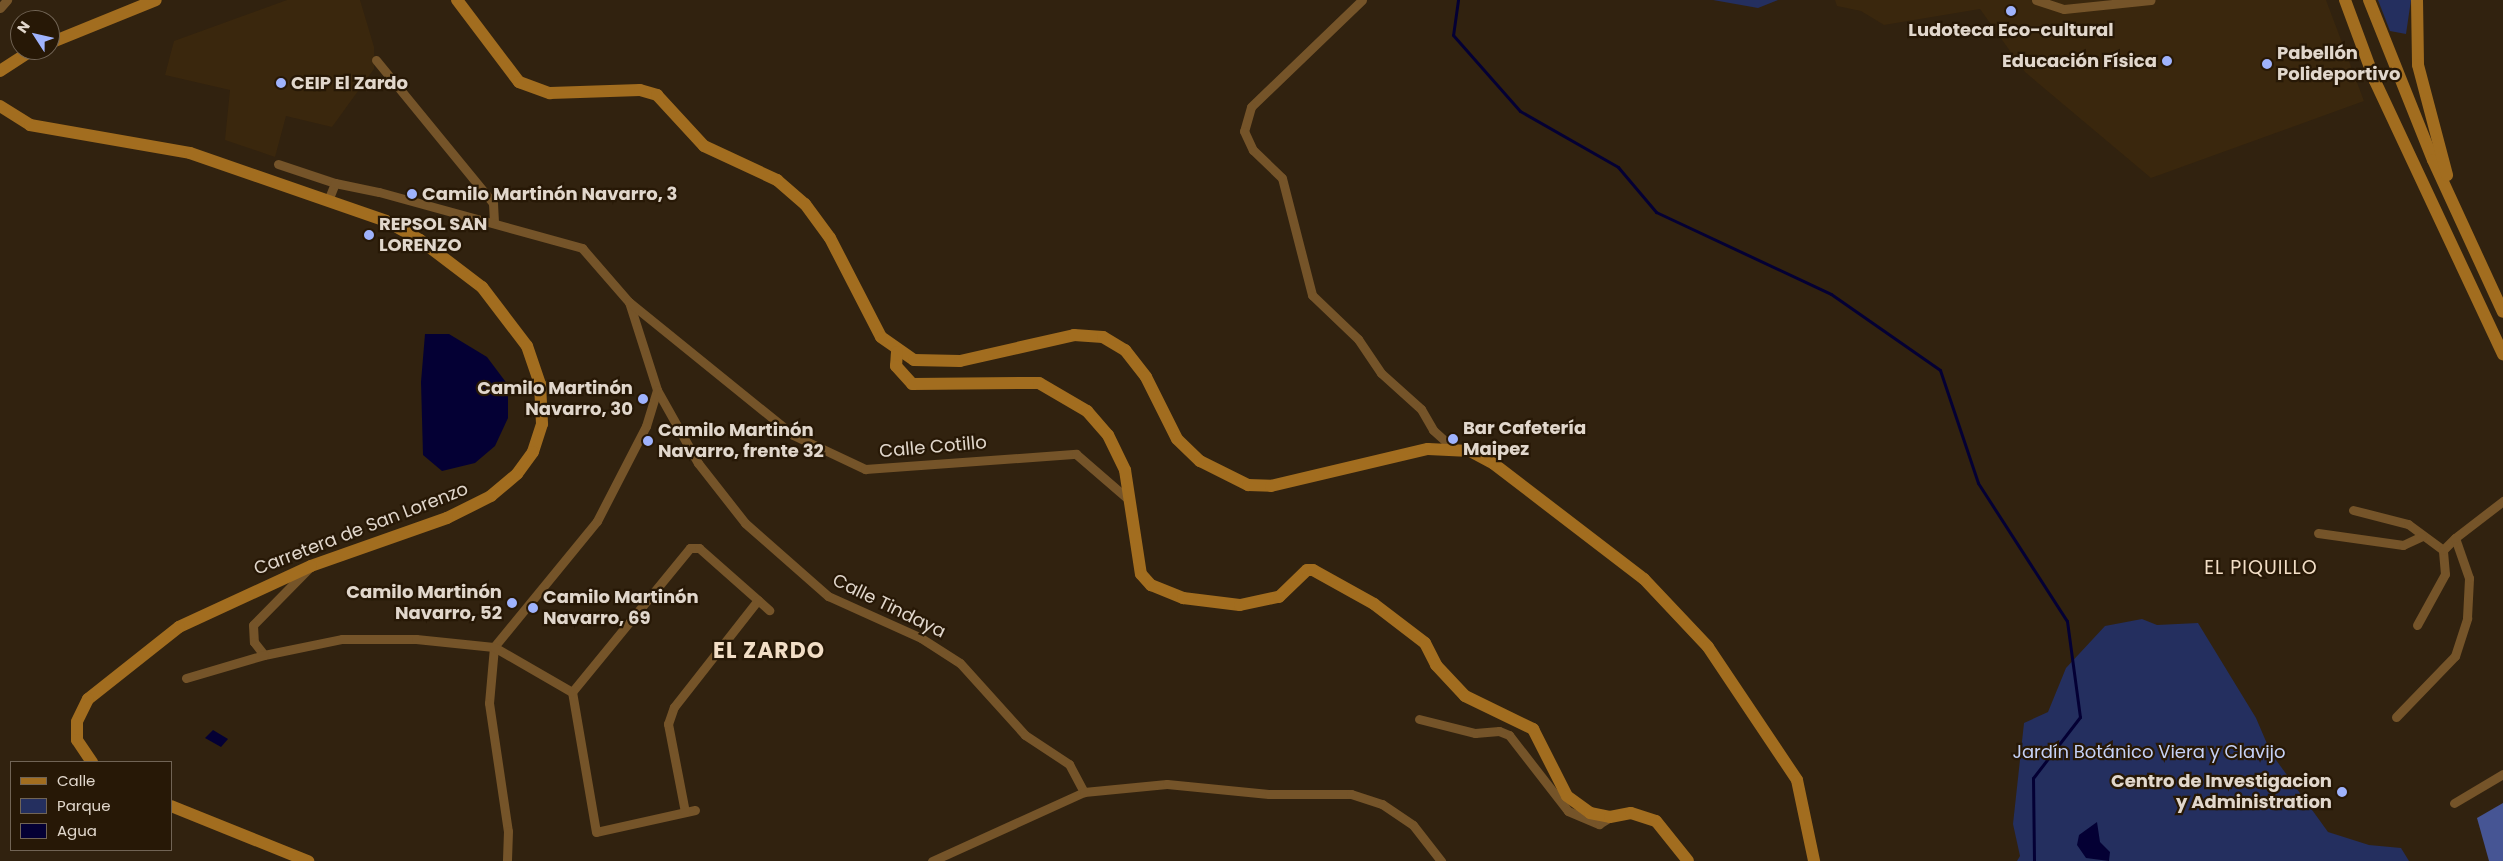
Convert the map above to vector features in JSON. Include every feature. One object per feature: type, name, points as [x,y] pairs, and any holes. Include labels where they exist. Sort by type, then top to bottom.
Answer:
[{"type":"main road","points":[[60,39],[156,0]]},
{"type":"main road","points":[[456,0],[501,64],[519,82],[550,93],[640,90],[657,95],[704,146],[777,180],[805,204],[830,238],[864,310],[897,352],[939,363],[1074,334],[1103,337],[1125,350],[1146,377],[1177,439],[1200,462],[1248,486],[1271,486],[1452,447],[1494,464],[1644,579],[1676,610],[1708,647],[1797,780],[1814,861]]},
{"type":"main road","points":[[2346,0],[2375,81],[2503,354]]},
{"type":"main road","points":[[2369,0],[2454,202],[2503,312]]},
{"type":"main road","points":[[2417,0],[2418,65],[2454,202]]},
{"type":"main road","points":[[0,71],[17,60]]},
{"type":"main road","name":"Carretera de San Lorenzo","points":[[0,106],[30,125],[190,153],[329,198],[420,240],[482,287],[527,346],[540,384],[542,424],[533,452],[517,474],[491,496],[447,518],[311,566],[179,627],[88,699],[77,722],[77,740],[91,761]]},
{"type":"main road","points":[[897,352],[896,366],[912,384],[1012,382],[1039,384],[1060,392],[1087,411],[1108,435],[1125,470],[1141,574],[1151,586],[1183,598],[1240,605],[1279,597],[1307,570],[1313,570],[1374,604],[1426,643],[1436,665],[1465,696],[1533,729],[1567,796],[1590,813],[1610,817],[1631,813],[1656,821],[1688,861]]},
{"type":"main road","points":[[172,806],[308,861]]},
{"type":"street","points":[[0,8],[7,0]]},
{"type":"street","points":[[1362,0],[1252,107],[1244,131],[1253,150],[1282,178],[1312,295],[1358,339],[1381,373],[1421,409],[1433,430],[1452,447]]},
{"type":"street","points":[[2036,0],[2064,8],[2151,0]]},
{"type":"street","points":[[376,60],[493,203],[494,223]]},
{"type":"street","points":[[278,164],[335,184],[494,223],[582,248],[628,302]]},
{"type":"street","points":[[329,198],[335,184]]},
{"type":"street","name":"Calle Tindaya","points":[[628,302],[657,390],[698,463],[745,523],[828,596],[921,638],[960,663],[1025,735],[1069,764],[1084,792]]},
{"type":"street","name":"Calle Cotillo","points":[[628,302],[793,435],[865,469],[1044,453],[1076,454],[1128,498]]},
{"type":"street","points":[[507,861],[508,831],[489,702],[494,647],[597,522],[646,426],[657,390]]},
{"type":"street","points":[[2417,625],[2444,574],[2443,550],[2455,538],[2503,501]]},
{"type":"street","points":[[2353,510],[2408,524],[2443,550]]},
{"type":"street","points":[[2318,533],[2403,545],[2422,536]]},
{"type":"street","points":[[2396,717],[2455,656],[2467,618],[2469,578],[2455,538]]},
{"type":"street","points":[[696,810],[596,832],[572,692],[690,548],[699,548],[768,610]]},
{"type":"street","points":[[264,655],[254,642],[253,625],[299,584],[311,566]]},
{"type":"street","points":[[685,812],[668,724],[674,707],[758,600]]},
{"type":"street","points":[[186,678],[264,655],[342,639],[416,639],[494,647],[572,692]]},
{"type":"street","points":[[1420,719],[1475,733],[1499,731],[1509,735],[1568,812],[1599,824],[1610,817]]},
{"type":"street","points":[[2454,803],[2503,774]]},
{"type":"street","points":[[932,861],[1084,792],[1167,784],[1269,794],[1351,794],[1382,804],[1413,825],[1441,861]]},
{"type":"shaded area","name":"CEIP El Zardo","points":[[287,0],[360,0],[374,47],[374,69],[332,127],[286,116],[275,157],[225,140],[230,90],[165,75],[174,41]]},
{"type":"shaded area","points":[[1835,0],[2326,0],[2364,101],[2151,178],[2025,72],[1980,9],[1884,25],[1861,11],[1837,6]]},
{"type":"shaded area","points":[[2503,803],[2503,861],[2489,861],[2477,818]]},
{"type":"green space","points":[[1713,0],[1778,0],[1758,8]]},
{"type":"green space","points":[[2378,0],[2411,0],[2406,34],[2390,31]]},
{"type":"green space","name":"Jardín Botánico Viera y Clavijo","points":[[2142,619],[2157,625],[2198,623],[2256,718],[2271,753],[2328,832],[2369,845],[2401,848],[2409,861],[2017,861],[2020,856],[2013,824],[2024,723],[2048,712],[2066,668],[2105,626]]},
{"type":"water","points":[[425,334],[449,334],[487,357],[508,385],[508,418],[495,446],[475,463],[442,471],[423,455],[421,382]]},
{"type":"water","points":[[213,730],[228,739],[221,747],[205,738]]},
{"type":"water","points":[[2097,822],[2100,842],[2110,852],[2109,861],[2086,858],[2077,845],[2079,835]]},
{"type":"waterway","points":[[1458,0],[1453,35],[1520,111],[1618,167],[1656,212],[1831,294],[1940,370],[1978,483],[2067,621],[2080,717],[2033,778],[2034,861]]},
{"type":"place","name":"Ludoteca Eco-cultural","points":[[2011,11]]},
{"type":"place","name":"Educación Física","points":[[2167,61]]},
{"type":"place","name":"Pabellón Polideportivo","points":[[2267,64]]},
{"type":"place","name":"CEIP El Zardo","points":[[281,83]]},
{"type":"place","name":"Camilo Martinón Navarro, 3","points":[[412,194]]},
{"type":"place","name":"REPSOL SAN LORENZO","points":[[369,235]]},
{"type":"place","name":"Camilo Martinón Navarro, 30","points":[[643,399]]},
{"type":"place","name":"Bar Cafetería Maipez","points":[[1453,439]]},
{"type":"place","name":"Camilo Martinón Navarro, frente 32","points":[[648,441]]},
{"type":"place","name":"Camilo Martinón Navarro, 52","points":[[512,603]]},
{"type":"place","name":"Camilo Martinón Navarro, 69","points":[[533,608]]},
{"type":"place","name":"Centro de Investigacion y Administration","points":[[2342,792]]},
{"type":"district","name":"EL PIQUILLO","points":[[2261,568]]},
{"type":"district","name":"EL ZARDO","points":[[769,651]]}]
